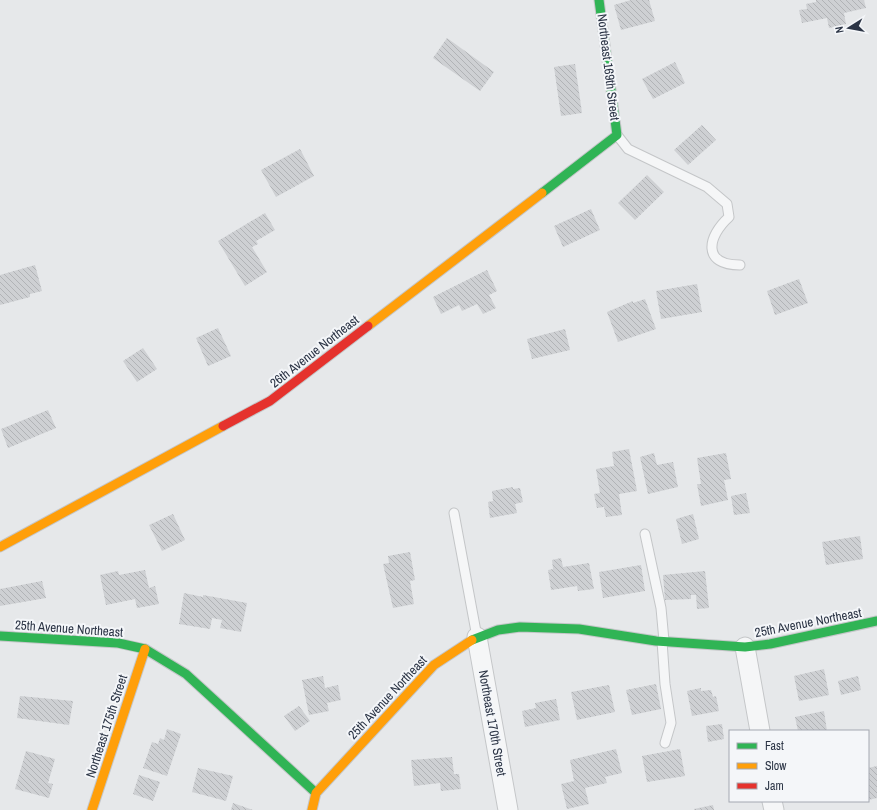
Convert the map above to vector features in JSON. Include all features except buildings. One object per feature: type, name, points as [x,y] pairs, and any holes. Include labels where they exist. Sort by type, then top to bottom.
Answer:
[{"type":"street","name":"Northeast 169th Street","points":[[599,0],[617,135]]},
{"type":"street","name":"26th Avenue Northeast","points":[[0,547],[270,401],[617,135]]},
{"type":"street","name":"25th Avenue Northeast","points":[[0,636],[118,643],[145,649],[186,674],[316,792],[434,665],[477,637],[498,630],[520,627],[579,629],[663,641],[744,647],[770,644],[877,621]]},
{"type":"street","name":"Northeast 170th Street","points":[[477,637],[508,810]]},
{"type":"street","points":[[744,647],[760,730]]},
{"type":"street","name":"Northeast 175th Street","points":[[92,810],[145,649]]},
{"type":"street","points":[[312,810],[316,792]]},
{"type":"lane","points":[[617,135],[628,149],[708,187],[727,204],[729,217],[715,236],[711,246],[712,254],[718,261],[725,264],[740,265]]},
{"type":"lane","points":[[454,513],[477,637]]},
{"type":"lane","points":[[645,534],[661,608],[665,684],[671,723],[665,743]]},
{"type":"traffic: fast","points":[[542,193],[617,135],[599,0]]},
{"type":"traffic: fast","points":[[472,640],[498,630],[520,627],[579,629],[656,641],[745,647],[770,644],[877,621]]},
{"type":"traffic: fast","points":[[0,636],[118,643],[145,649],[186,674],[316,793]]},
{"type":"traffic: slow","points":[[368,326],[542,193]]},
{"type":"traffic: slow","points":[[0,547],[223,426]]},
{"type":"traffic: slow","points":[[312,810],[316,793],[434,665],[472,640]]},
{"type":"traffic: slow","points":[[92,810],[145,649]]},
{"type":"traffic: jam","points":[[223,426],[270,401],[368,326]]}]
